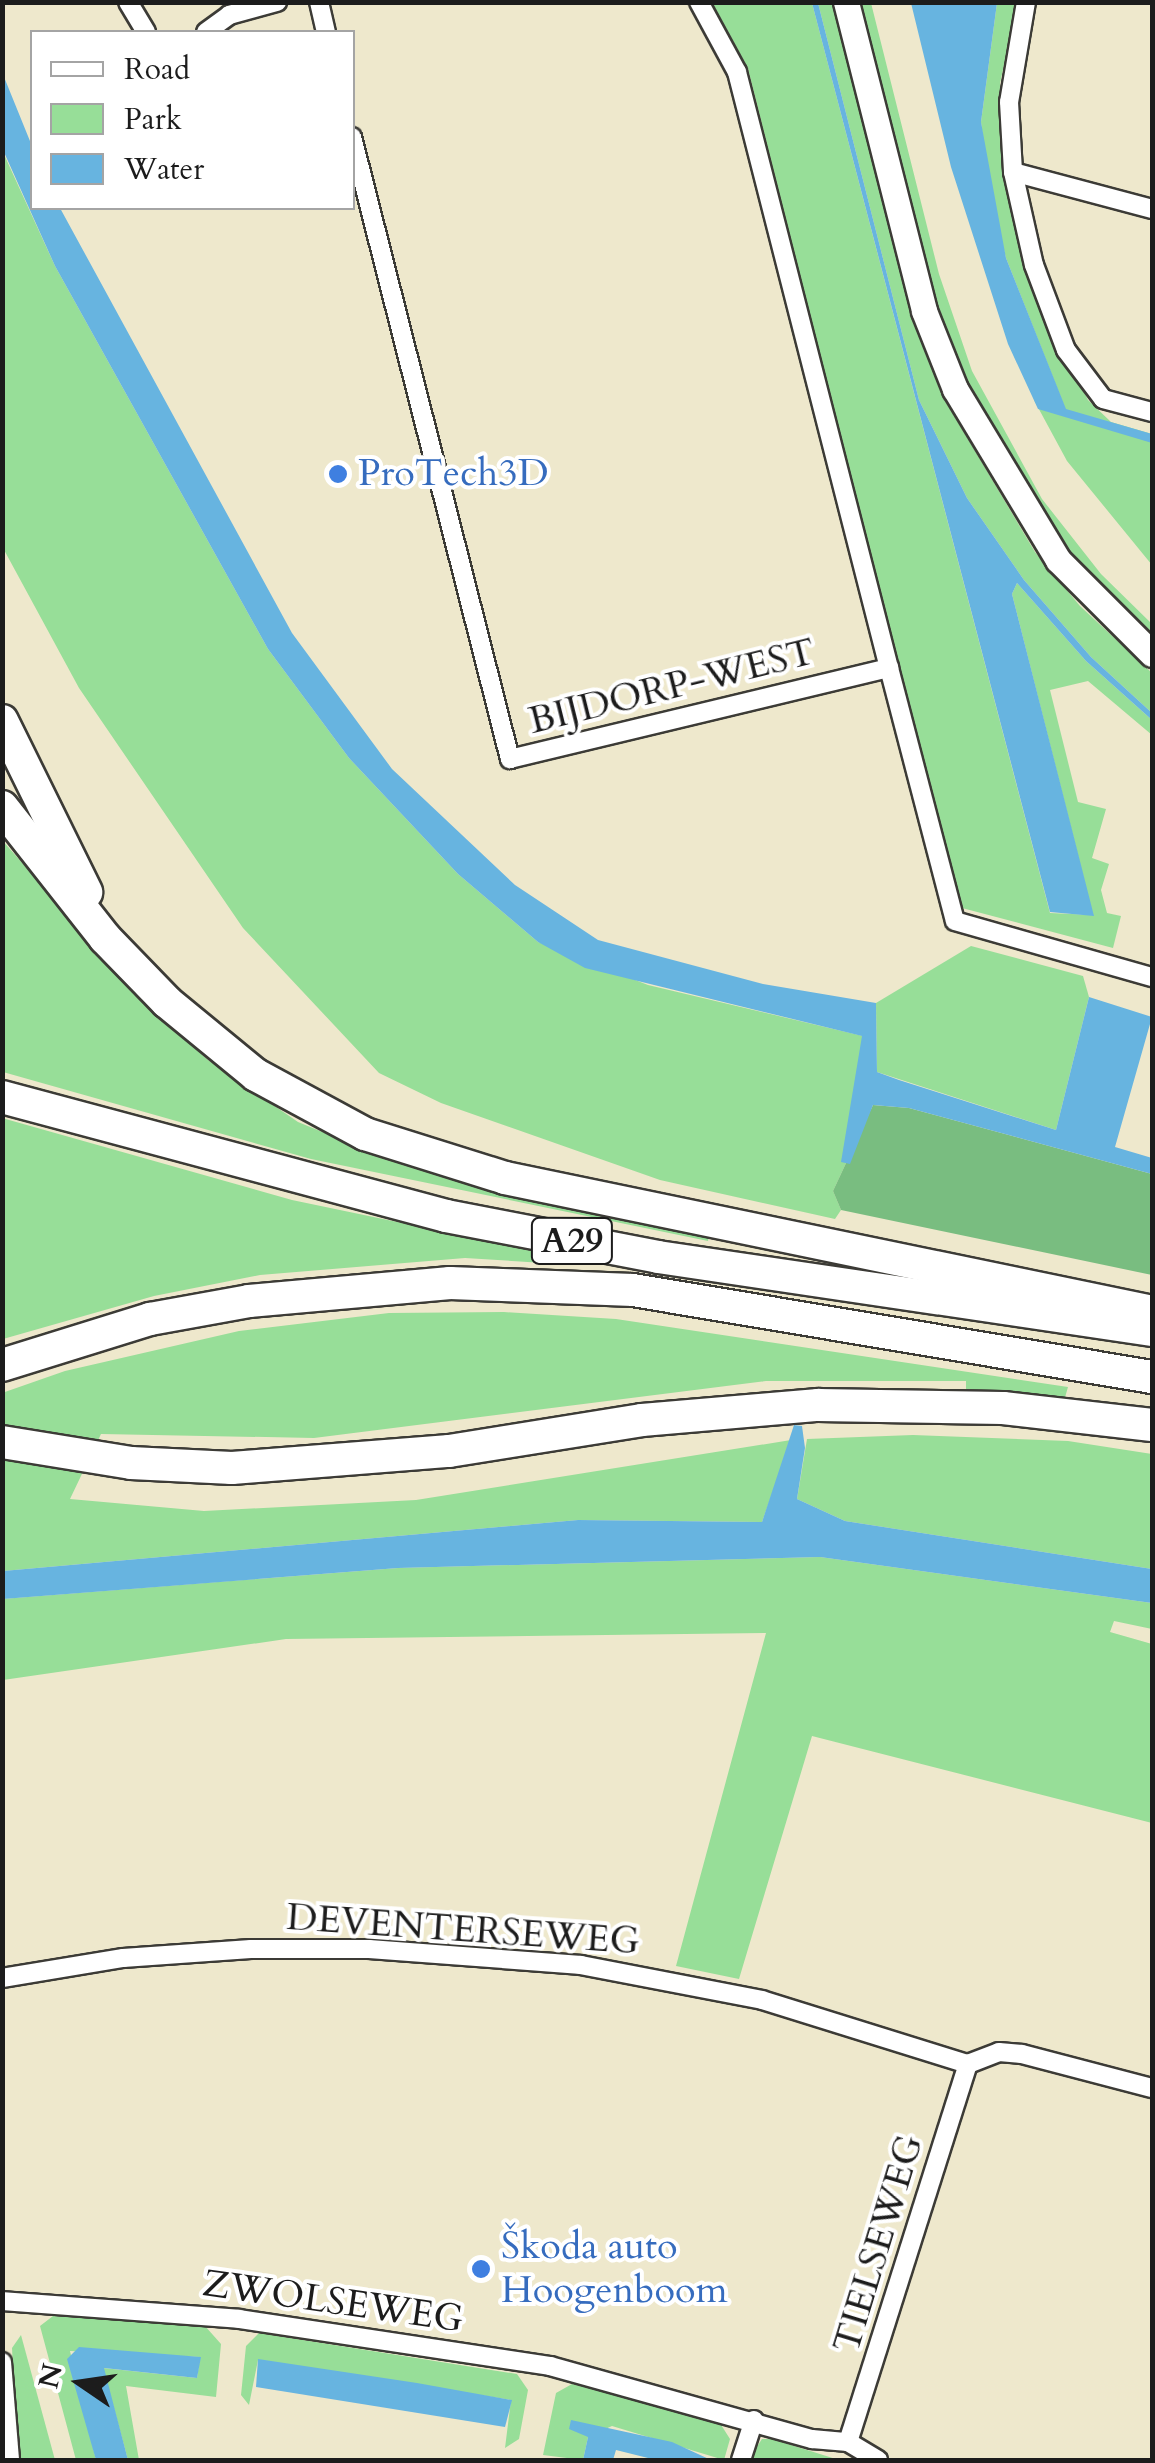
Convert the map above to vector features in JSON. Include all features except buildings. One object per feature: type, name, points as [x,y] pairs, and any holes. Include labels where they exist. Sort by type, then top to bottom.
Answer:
[{"type":"highway","name":"A29","points":[[2,720],[52,812],[105,938]]},
{"type":"highway","name":"A29","points":[[2,807],[105,938],[167,1002],[256,1075],[409,1150],[506,1178],[1152,1312]]},
{"type":"highway","name":"A29","points":[[2,1097],[266,1173],[462,1220],[658,1257],[1152,1330]]},
{"type":"highway","points":[[2,1365],[117,1328],[249,1300],[450,1283],[633,1290],[1152,1377]]},
{"type":"highway","points":[[2,1442],[131,1464],[232,1468],[449,1450],[710,1412],[965,1406],[1152,1425]]},
{"type":"main road","points":[[846,2],[924,311],[955,389],[1058,560],[1152,654]]},
{"type":"street","points":[[128,2],[145,30]]},
{"type":"street","points":[[209,30],[230,15],[277,2]]},
{"type":"street","points":[[318,2],[325,30]]},
{"type":"street","points":[[698,2],[737,72],[955,922],[1152,977]]},
{"type":"street","points":[[1026,2],[1008,102],[1013,172],[1034,266],[1066,350],[1103,399],[1152,412]]},
{"type":"street","name":"BIJDORP-WEST","points":[[355,149],[510,759],[889,668]]},
{"type":"street","points":[[1013,172],[1152,209]]},
{"type":"street","name":"DEVENTERSEWEG","points":[[2,1978],[123,1958],[251,1949],[369,1949],[581,1965],[762,2000],[968,2064]]},
{"type":"street","points":[[968,2064],[1000,2052],[1022,2054],[1152,2088]]},
{"type":"street","name":"TIELSEWEG","points":[[848,2442],[968,2064]]},
{"type":"street","name":"ZWOLSEWEG","points":[[2,2302],[239,2318],[550,2366],[754,2420],[812,2440],[848,2442],[878,2460]]},
{"type":"street","points":[[2,2362],[10,2460]]},
{"type":"street","points":[[741,2460],[754,2420]]},
{"type":"green space","points":[[712,3],[812,3],[1050,913],[1093,915],[1012,594],[1017,583],[1086,661],[1152,720],[1152,735],[1088,681],[1050,690],[1078,802],[1106,809],[1092,858],[1109,864],[1101,890],[1107,913],[1121,916],[1113,948],[962,908],[956,896],[748,69]]},
{"type":"green space","points":[[818,3],[834,3],[915,320],[946,402],[1035,552],[1080,606],[1152,673],[1152,713],[1091,657],[1024,580],[967,498],[919,400]]},
{"type":"green space","points":[[859,3],[871,3],[939,274],[972,371],[1042,499],[1101,574],[1152,624],[1152,641],[1052,532],[979,413],[932,293]]},
{"type":"green space","points":[[997,3],[1018,3],[1000,83],[1005,154],[1051,326],[1088,400],[1111,422],[1152,434],[1152,565],[1067,461],[1034,400],[1065,408],[1006,258],[990,194],[981,122]]},
{"type":"green space","points":[[2,150],[55,266],[268,649],[349,758],[458,874],[538,942],[648,985],[863,1036],[846,1163],[833,1191],[841,1210],[835,1219],[660,1180],[441,1103],[379,1073],[243,928],[79,688],[3,548]]},
{"type":"green space","points":[[2,840],[148,1006],[208,1060],[298,1122],[403,1165],[710,1232],[708,1241],[311,1159],[3,1072]]},
{"type":"green space","points":[[971,946],[1083,976],[1089,997],[1056,1130],[877,1072],[876,1003]]},
{"type":"green space","points":[[873,1105],[909,1108],[1152,1174],[1152,1275],[841,1210],[833,1191]]},
{"type":"green space","points":[[2,1118],[292,1200],[561,1256],[559,1264],[465,1258],[260,1275],[154,1296],[3,1339]]},
{"type":"green space","points":[[504,1312],[616,1319],[1068,1387],[1064,1401],[966,1389],[966,1381],[766,1381],[314,1438],[101,1434],[70,1499],[204,1511],[416,1500],[791,1440],[762,1522],[578,1520],[3,1571],[2,1393],[65,1371],[239,1331],[389,1313]]},
{"type":"green space","points":[[913,1435],[1068,1441],[1152,1454],[1152,1569],[845,1521],[797,1499],[807,1439]]},
{"type":"green space","points":[[820,1557],[1152,1603],[1152,1629],[1114,1621],[1110,1632],[1152,1644],[1152,1823],[812,1736],[739,1979],[676,1966],[766,1633],[286,1639],[3,1680],[2,1599],[398,1568]]},
{"type":"green space","points":[[53,2316],[205,2326],[221,2344],[216,2397],[126,2386],[139,2460],[128,2460],[103,2368],[197,2378],[200,2357],[70,2351],[96,2460],[76,2460],[40,2326]]},
{"type":"green space","points":[[259,2333],[517,2374],[528,2390],[519,2439],[505,2448],[511,2400],[258,2360],[249,2405],[241,2395],[246,2346]]},
{"type":"green space","points":[[21,2335],[55,2460],[18,2460],[12,2348]]},
{"type":"green space","points":[[572,2384],[718,2420],[730,2439],[724,2460],[612,2426],[588,2437],[583,2460],[543,2455],[556,2393]]},
{"type":"green space","points":[[762,2439],[772,2439],[839,2460],[748,2460]]},
{"type":"water","points":[[812,3],[818,3],[919,400],[967,498],[1024,580],[1091,657],[1152,713],[1152,720],[1086,661],[1017,583],[1012,594],[1094,916],[1050,912]]},
{"type":"water","points":[[911,3],[997,3],[981,122],[1006,258],[1066,409],[1152,434],[1152,443],[1038,409],[1008,344],[951,167]]},
{"type":"water","points":[[2,72],[30,141],[30,210],[61,210],[292,633],[392,769],[515,885],[598,940],[763,984],[876,1003],[877,1072],[1056,1130],[1089,997],[1152,1017],[1115,1147],[1152,1158],[1152,1174],[909,1108],[873,1105],[850,1164],[841,1162],[862,1036],[585,968],[538,942],[458,874],[349,758],[268,649],[55,266],[3,150]]},
{"type":"water","points":[[794,1425],[802,1426],[805,1448],[797,1499],[845,1521],[1152,1569],[1152,1603],[820,1557],[398,1568],[3,1599],[3,1571],[578,1520],[762,1522]]},
{"type":"water","points":[[79,2347],[201,2357],[197,2378],[104,2368],[128,2460],[96,2460],[67,2359]]},
{"type":"water","points":[[258,2359],[512,2400],[505,2427],[256,2387]]},
{"type":"water","points":[[571,2420],[672,2442],[711,2460],[656,2460],[616,2450],[613,2460],[583,2460],[588,2437],[569,2429]]},
{"type":"place","name":"ProTech3D","points":[[338,474]]},
{"type":"place","name":"Škoda auto Hoogenboom","points":[[481,2269]]}]
